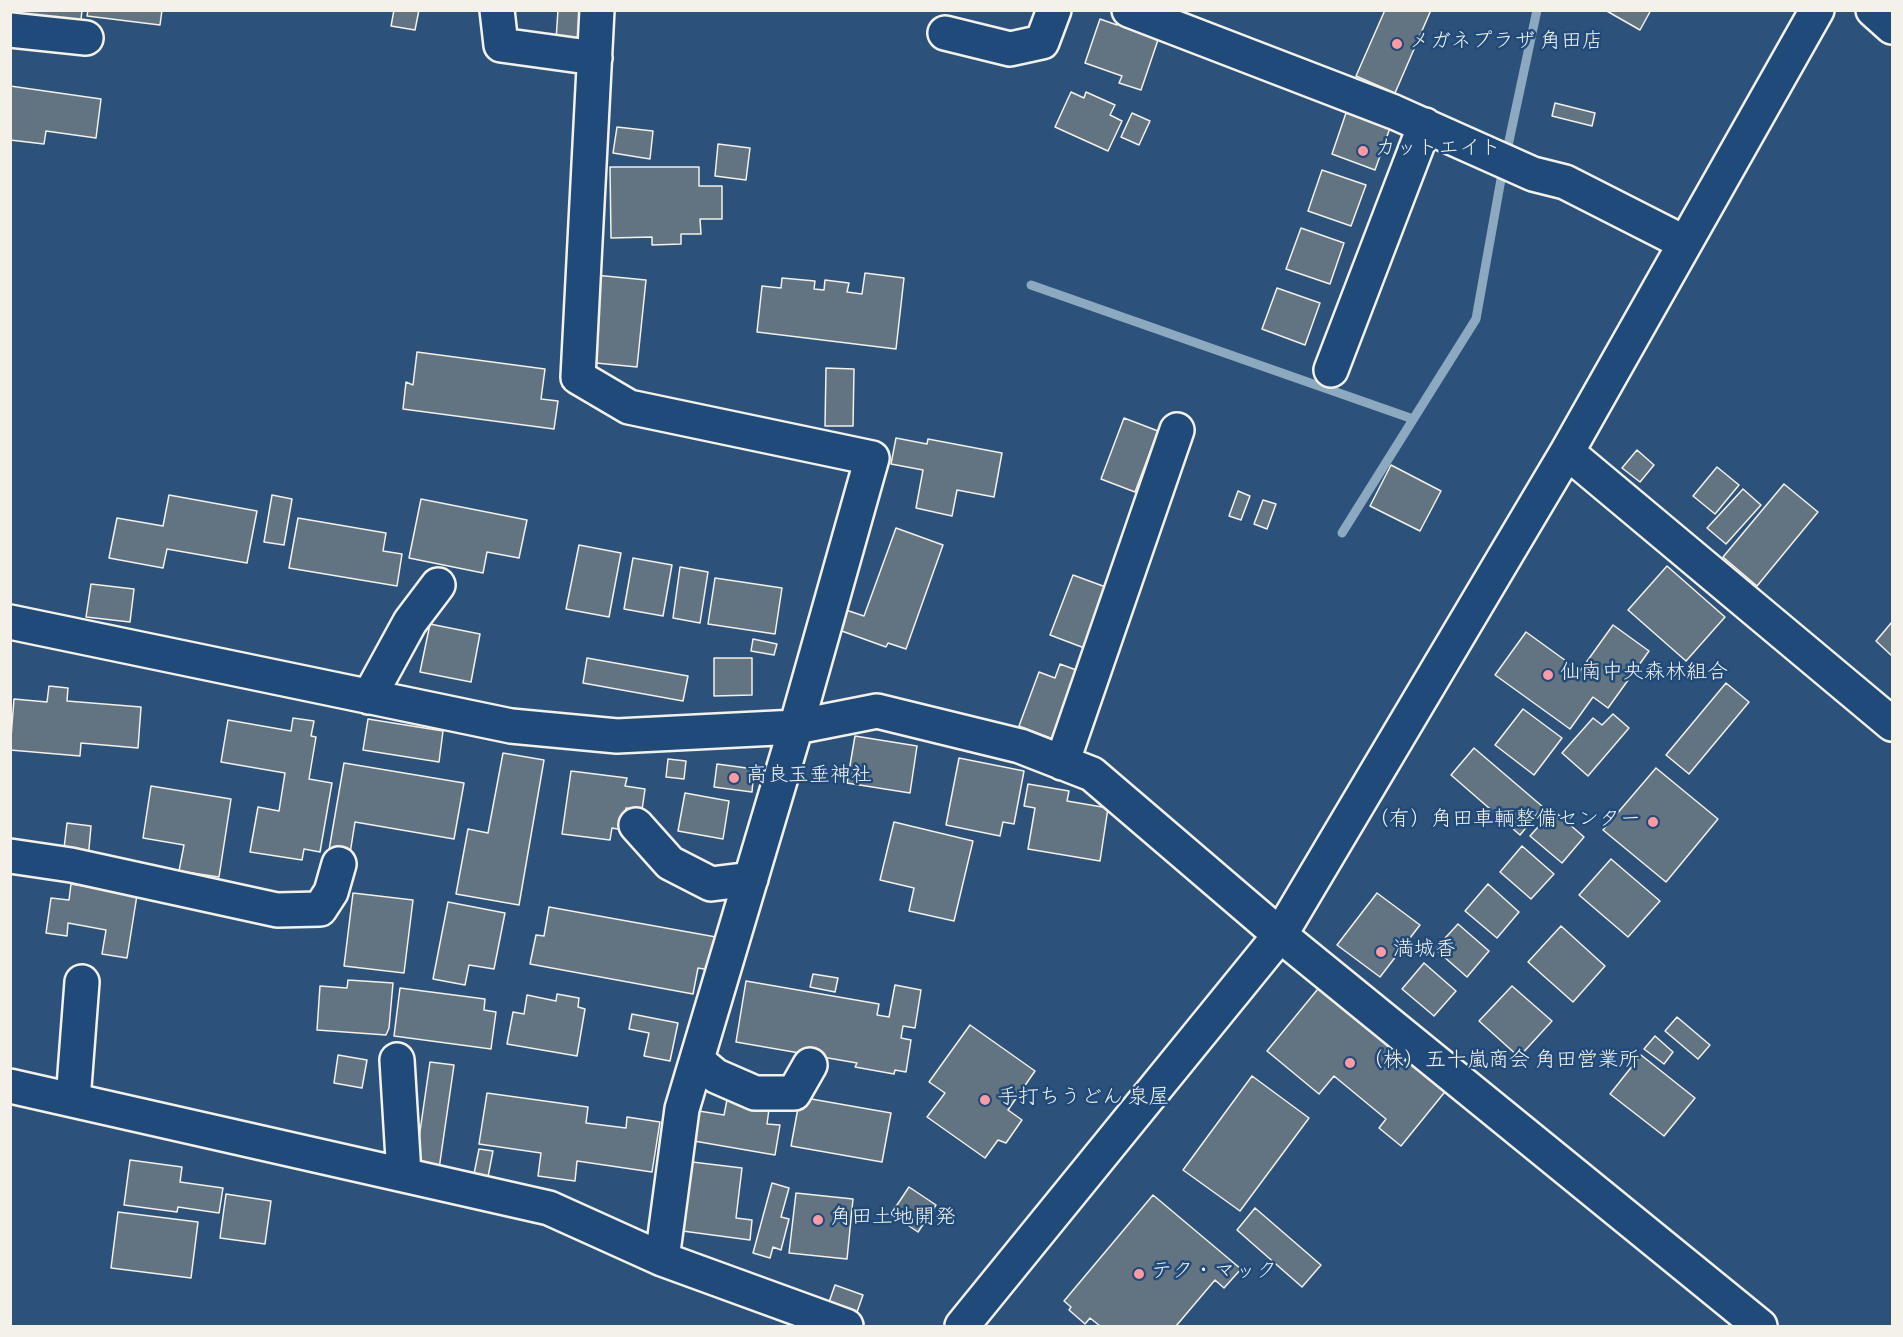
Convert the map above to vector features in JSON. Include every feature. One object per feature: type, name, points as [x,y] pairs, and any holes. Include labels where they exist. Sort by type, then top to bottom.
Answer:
[{"type":"street","points":[[497,10],[501,45],[595,58]]},
{"type":"street","points":[[597,10],[578,377],[629,407],[872,458],[796,727],[682,1108],[662,1259]]},
{"type":"street","points":[[945,33],[1010,49],[1042,42],[1054,10]]},
{"type":"street","points":[[1129,10],[1133,14],[1394,112],[1533,174],[1565,182],[1685,243]]},
{"type":"street","points":[[962,1326],[1280,935],[1567,452],[1817,10]]},
{"type":"street","points":[[1872,10],[1893,27]]},
{"type":"street","points":[[10,30],[86,38]]},
{"type":"street","points":[[1331,370],[1425,126]]},
{"type":"street","points":[[1062,763],[1177,430]]},
{"type":"street","points":[[1567,452],[1893,724]]},
{"type":"street","points":[[369,697],[410,622],[438,585]]},
{"type":"street","points":[[10,622],[511,726],[617,736],[796,727],[876,711],[1020,746],[1092,774],[1280,935],[1760,1326]]},
{"type":"street","points":[[636,825],[670,863],[711,884],[751,879]]},
{"type":"street","points":[[10,856],[71,865],[277,910],[320,909],[332,892],[339,864]]},
{"type":"street","points":[[73,1100],[82,982]]},
{"type":"street","points":[[397,1060],[404,1175]]},
{"type":"street","points":[[697,1060],[716,1076],[755,1093],[794,1093],[810,1065]]},
{"type":"street","points":[[10,1086],[549,1208],[662,1259],[846,1326]]},
{"type":"building","points":[[14,10],[82,10],[81,20],[14,14]]},
{"type":"building","points":[[88,10],[162,10],[160,25],[87,16]]},
{"type":"building","points":[[394,10],[419,10],[415,30],[391,26]]},
{"type":"building","points":[[558,10],[586,10],[584,42],[556,40]]},
{"type":"building","points":[[1385,10],[1431,10],[1395,93],[1356,76]]},
{"type":"building","points":[[1605,10],[1651,10],[1640,30]]},
{"type":"building","points":[[1100,19],[1117,25],[1119,19],[1156,32],[1153,38],[1158,40],[1141,90],[1119,83],[1122,76],[1085,63]]},
{"type":"building","points":[[10,86],[101,99],[96,138],[46,131],[44,144],[10,140]]},
{"type":"building","points":[[1071,92],[1084,98],[1086,92],[1115,105],[1110,115],[1122,121],[1108,151],[1055,127]]},
{"type":"building","points":[[1555,103],[1595,113],[1592,126],[1552,116]]},
{"type":"building","points":[[1132,113],[1150,121],[1139,145],[1121,137]]},
{"type":"building","points":[[1346,113],[1390,128],[1375,170],[1332,154]]},
{"type":"building","points":[[617,127],[653,131],[650,159],[613,153]]},
{"type":"building","points":[[718,144],[750,148],[746,180],[715,176]]},
{"type":"building","points":[[610,167],[699,167],[699,186],[722,186],[722,219],[700,219],[701,234],[681,234],[681,244],[652,245],[652,237],[611,238]]},
{"type":"building","points":[[1322,170],[1366,185],[1351,226],[1308,211]]},
{"type":"building","points":[[1301,228],[1344,243],[1330,284],[1286,269]]},
{"type":"building","points":[[865,273],[904,278],[896,349],[757,332],[762,286],[781,288],[782,278],[815,281],[814,289],[824,290],[825,280],[849,283],[847,292],[862,294]]},
{"type":"building","points":[[595,275],[646,280],[637,367],[586,362]]},
{"type":"building","points":[[1277,288],[1320,303],[1305,345],[1262,329]]},
{"type":"building","points":[[417,352],[545,369],[541,399],[558,401],[554,429],[403,409],[406,382],[413,385]]},
{"type":"building","points":[[826,368],[854,369],[853,426],[825,426]]},
{"type":"building","points":[[1124,418],[1158,431],[1135,492],[1101,479]]},
{"type":"building","points":[[896,438],[927,444],[928,439],[1002,453],[994,497],[957,490],[952,516],[916,508],[923,470],[891,464]]},
{"type":"building","points":[[1637,450],[1654,465],[1640,482],[1622,468]]},
{"type":"building","points":[[1391,465],[1441,491],[1420,531],[1370,506]]},
{"type":"building","points":[[1717,467],[1739,485],[1715,514],[1693,496]]},
{"type":"building","points":[[1784,484],[1818,512],[1757,586],[1723,557]]},
{"type":"building","points":[[1743,489],[1761,505],[1726,544],[1707,528]]},
{"type":"building","points":[[1238,491],[1250,496],[1241,520],[1229,516]]},
{"type":"building","points":[[169,495],[257,511],[247,563],[167,549],[163,568],[109,558],[117,518],[163,526]]},
{"type":"building","points":[[272,495],[292,499],[284,545],[264,542]]},
{"type":"building","points":[[421,499],[527,520],[519,558],[487,552],[483,573],[409,558]]},
{"type":"building","points":[[1263,500],[1276,504],[1267,529],[1254,524]]},
{"type":"building","points":[[298,518],[386,533],[383,551],[402,554],[397,586],[289,568]]},
{"type":"building","points":[[896,528],[943,545],[906,649],[888,643],[886,647],[839,630],[846,610],[864,616]]},
{"type":"building","points":[[579,545],[621,553],[609,617],[566,609]]},
{"type":"building","points":[[633,558],[672,565],[663,616],[624,609]]},
{"type":"building","points":[[1667,566],[1725,617],[1686,661],[1628,610]]},
{"type":"building","points":[[680,567],[708,572],[700,623],[673,618]]},
{"type":"building","points":[[1073,575],[1111,589],[1087,649],[1050,635]]},
{"type":"building","points":[[715,578],[782,588],[775,634],[708,624]]},
{"type":"building","points":[[91,584],[134,589],[130,622],[86,617]]},
{"type":"building","points":[[1892,622],[1892,656],[1876,641]]},
{"type":"building","points":[[430,624],[480,634],[471,682],[420,672]]},
{"type":"building","points":[[1613,625],[1649,651],[1608,708],[1593,697],[1570,729],[1495,675],[1526,632],[1580,671]]},
{"type":"building","points":[[753,639],[777,644],[774,655],[751,651]]},
{"type":"building","points":[[587,658],[688,676],[683,701],[583,683]]},
{"type":"building","points":[[714,658],[752,658],[752,695],[714,696]]},
{"type":"building","points":[[1060,664],[1087,674],[1061,742],[1019,726],[1039,672],[1055,678]]},
{"type":"building","points":[[1726,683],[1749,702],[1689,774],[1666,755]]},
{"type":"building","points":[[49,686],[68,688],[67,701],[141,707],[138,748],[81,743],[80,756],[10,750],[14,699],[47,702]]},
{"type":"building","points":[[1523,709],[1562,738],[1534,775],[1495,745]]},
{"type":"building","points":[[1613,714],[1629,728],[1588,776],[1562,753],[1593,718],[1602,725]]},
{"type":"building","points":[[293,718],[314,721],[311,736],[316,737],[309,779],[332,783],[320,852],[304,849],[302,860],[250,852],[258,807],[279,811],[285,773],[221,762],[228,720],[291,731]]},
{"type":"building","points":[[368,719],[443,731],[439,762],[363,750]]},
{"type":"building","points":[[855,736],[917,746],[910,793],[847,783]]},
{"type":"building","points":[[1474,748],[1543,807],[1520,835],[1451,775]]},
{"type":"building","points":[[503,753],[544,760],[519,905],[456,894],[468,829],[488,833]]},
{"type":"building","points":[[959,758],[1024,771],[1014,824],[1003,822],[1000,836],[946,825]]},
{"type":"building","points":[[668,759],[686,761],[684,779],[666,777]]},
{"type":"building","points":[[344,763],[464,783],[454,839],[355,822],[349,860],[328,856]]},
{"type":"building","name":"高良玉垂神社","points":[[717,764],[754,769],[752,792],[714,787]]},
{"type":"building","points":[[1656,768],[1718,819],[1666,882],[1603,830]]},
{"type":"building","points":[[571,771],[627,778],[625,786],[645,789],[642,810],[626,808],[623,830],[612,828],[610,840],[562,834]]},
{"type":"building","points":[[1028,784],[1069,791],[1067,801],[1108,808],[1100,861],[1028,849],[1035,808],[1024,806]]},
{"type":"building","points":[[151,786],[231,799],[219,877],[179,871],[184,845],[143,838]]},
{"type":"building","points":[[685,793],[729,801],[723,839],[678,831]]},
{"type":"building","points":[[1553,810],[1584,837],[1562,863],[1530,836]]},
{"type":"building","points":[[894,822],[973,841],[954,921],[909,911],[914,888],[880,880]]},
{"type":"building","points":[[67,823],[91,826],[88,860],[63,857]]},
{"type":"building","points":[[1522,846],[1554,874],[1531,899],[1500,872]]},
{"type":"building","points":[[1611,859],[1660,901],[1628,937],[1579,895]]},
{"type":"building","points":[[71,884],[137,895],[127,958],[102,954],[106,930],[68,923],[67,936],[46,933],[51,898],[69,900]]},
{"type":"building","points":[[1488,884],[1519,912],[1497,938],[1465,911]]},
{"type":"building","points":[[353,893],[413,900],[404,973],[344,966]]},
{"type":"building","points":[[1377,893],[1420,925],[1380,977],[1337,945]]},
{"type":"building","points":[[448,902],[505,913],[494,969],[469,965],[465,985],[433,979]]},
{"type":"building","points":[[549,907],[716,937],[710,970],[698,968],[693,994],[530,964],[536,935],[544,936]]},
{"type":"building","points":[[1458,924],[1489,951],[1467,977],[1435,949]]},
{"type":"building","points":[[1561,926],[1605,966],[1573,1002],[1528,962]]},
{"type":"building","points":[[1424,963],[1456,991],[1434,1016],[1402,989]]},
{"type":"building","points":[[813,974],[838,978],[835,992],[810,987]]},
{"type":"building","points":[[348,980],[393,983],[389,1028],[386,1035],[317,1030],[320,986],[347,988]]},
{"type":"building","points":[[746,981],[879,1004],[877,1015],[889,1017],[895,985],[921,990],[915,1028],[903,1026],[901,1038],[911,1040],[906,1072],[895,1070],[894,1074],[855,1067],[857,1063],[736,1042]]},
{"type":"building","name":"（株）五十嵐商会 角田営業所","points":[[1322,984],[1448,1088],[1401,1146],[1379,1128],[1386,1119],[1334,1076],[1319,1094],[1267,1051]]},
{"type":"building","points":[[1512,986],[1552,1021],[1519,1057],[1479,1021]]},
{"type":"building","points":[[400,988],[485,999],[484,1010],[496,1012],[491,1049],[394,1036]]},
{"type":"building","points":[[557,994],[579,998],[578,1007],[585,1009],[577,1056],[507,1044],[513,1012],[524,1014],[527,995],[556,1001]]},
{"type":"building","points":[[632,1014],[678,1023],[670,1061],[644,1056],[649,1033],[629,1029]]},
{"type":"building","points":[[1677,1017],[1710,1045],[1698,1059],[1665,1031]]},
{"type":"building","points":[[970,1025],[1035,1071],[1008,1110],[1022,1120],[1006,1143],[998,1140],[985,1158],[927,1117],[945,1093],[929,1082]]},
{"type":"building","points":[[1655,1036],[1673,1052],[1664,1064],[1644,1049]]},
{"type":"building","points":[[338,1055],[367,1060],[362,1088],[334,1083]]},
{"type":"building","points":[[1641,1055],[1695,1098],[1664,1136],[1610,1094]]},
{"type":"building","points":[[430,1062],[454,1065],[439,1169],[415,1166]]},
{"type":"building","points":[[1252,1076],[1309,1118],[1240,1211],[1183,1170]]},
{"type":"building","points":[[487,1093],[588,1107],[586,1123],[626,1128],[627,1117],[660,1122],[652,1172],[577,1161],[575,1181],[538,1176],[541,1153],[479,1144]]},
{"type":"building","points":[[728,1095],[770,1102],[767,1124],[780,1125],[775,1155],[694,1141],[699,1111],[724,1115]]},
{"type":"building","points":[[800,1097],[891,1113],[882,1162],[791,1146]]},
{"type":"building","points":[[479,1149],[493,1151],[487,1182],[473,1179]]},
{"type":"building","points":[[130,1160],[182,1167],[180,1182],[223,1188],[219,1213],[178,1207],[177,1212],[124,1205]]},
{"type":"building","points":[[684,1161],[742,1168],[736,1218],[752,1220],[750,1240],[675,1230]]},
{"type":"building","points":[[772,1183],[789,1188],[781,1217],[789,1219],[781,1250],[773,1247],[770,1258],[753,1253]]},
{"type":"building","points":[[909,1187],[936,1205],[918,1232],[891,1214]]},
{"type":"building","points":[[796,1193],[853,1199],[847,1259],[789,1253]]},
{"type":"building","points":[[226,1194],[271,1201],[265,1244],[220,1238]]},
{"type":"building","points":[[1153,1195],[1241,1269],[1224,1288],[1215,1280],[1176,1326],[1100,1326],[1090,1318],[1085,1324],[1069,1310],[1071,1307],[1064,1301]]},
{"type":"building","points":[[1255,1208],[1321,1265],[1302,1287],[1237,1230]]},
{"type":"building","points":[[118,1212],[198,1222],[191,1278],[111,1268]]},
{"type":"building","points":[[835,1285],[863,1295],[856,1315],[828,1305]]},
{"type":"waterway","points":[[1506,155],[1537,10]]},
{"type":"waterway","points":[[1342,533],[1476,319],[1503,168]]},
{"type":"waterway","points":[[1031,285],[1413,419]]},
{"type":"place","name":"メガネプラザ 角田店","points":[[1397,44]]},
{"type":"place","name":"カットエイト","points":[[1363,151]]},
{"type":"place","name":"仙南中央森林組合","points":[[1548,675]]},
{"type":"place","name":"高良玉垂神社","points":[[734,778]]},
{"type":"place","name":"（有）角田車輌整備センター","points":[[1653,822]]},
{"type":"place","name":"満城香","points":[[1381,952]]},
{"type":"place","name":"（株）五十嵐商会 角田営業所","points":[[1350,1063]]},
{"type":"place","name":"手打ちうどん 泉屋","points":[[985,1100]]},
{"type":"place","name":"角田土地開発","points":[[818,1220]]},
{"type":"place","name":"テク・マック","points":[[1139,1274]]}]
